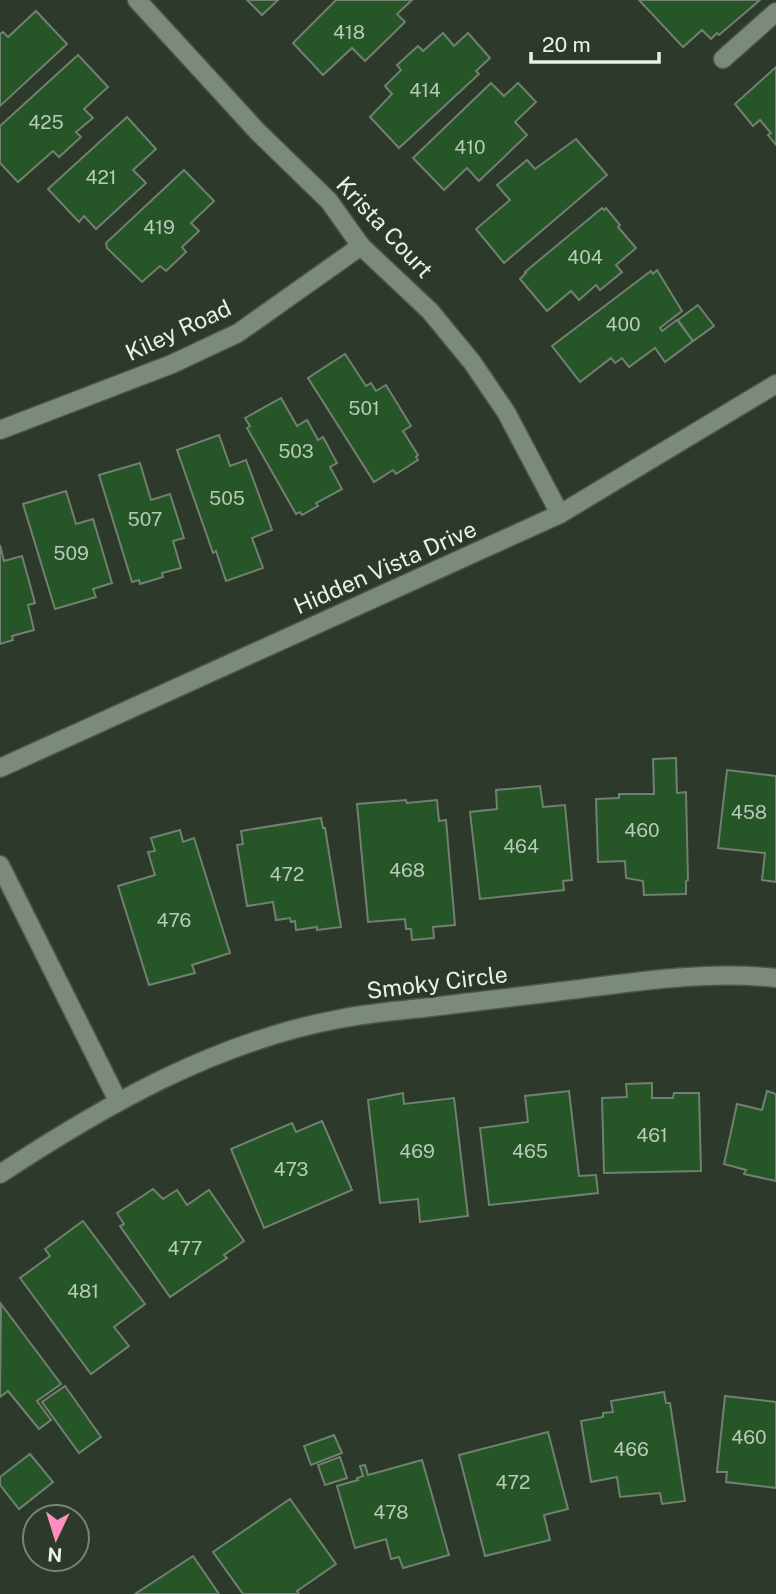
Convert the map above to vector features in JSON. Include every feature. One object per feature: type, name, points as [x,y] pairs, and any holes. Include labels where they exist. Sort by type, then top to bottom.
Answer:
[{"type":"street","name":"Krista Court","points":[[137,0],[257,131],[329,201],[361,246],[430,311],[472,362],[506,412],[560,514]]},
{"type":"street","points":[[723,59],[776,12]]},
{"type":"street","name":"Kiley Road","points":[[0,430],[172,364],[238,333],[361,246]]},
{"type":"street","name":"Hidden Vista Drive","points":[[0,768],[560,514],[776,384]]},
{"type":"street","points":[[0,865],[118,1101]]},
{"type":"street","name":"Smoky Circle","points":[[0,1174],[118,1101],[204,1060],[271,1037],[339,1019],[640,981],[701,976],[776,978]]},
{"type":"building","points":[[247,0],[278,0],[262,15]]},
{"type":"building","points":[[336,0],[412,0],[397,14],[405,22],[365,61],[352,48],[323,75],[293,43]]},
{"type":"building","points":[[639,0],[760,0],[719,35],[717,33],[711,39],[702,30],[683,47]]},
{"type":"building","points":[[36,11],[67,44],[0,106],[0,34],[3,32],[8,37]]},
{"type":"building","points":[[443,33],[454,46],[468,33],[490,58],[476,71],[479,74],[399,148],[370,117],[392,94],[385,86],[401,70],[397,65],[418,46],[423,51]]},
{"type":"building","points":[[78,55],[108,87],[84,109],[93,118],[76,132],[81,137],[59,157],[53,151],[18,182],[0,163],[0,126]]},
{"type":"building","points":[[776,67],[776,145],[768,135],[771,133],[760,120],[753,126],[735,104]]},
{"type":"building","points":[[491,83],[504,96],[518,83],[536,102],[515,122],[527,135],[479,181],[467,168],[444,190],[413,158]]},
{"type":"building","points":[[127,117],[156,149],[133,170],[146,183],[96,229],[84,216],[79,222],[48,189]]},
{"type":"building","points":[[576,139],[607,175],[504,263],[476,229],[510,200],[497,185],[527,160],[535,169]]},
{"type":"building","points":[[184,170],[214,201],[191,223],[199,231],[182,247],[186,252],[166,271],[160,266],[142,282],[107,248],[106,243]]},
{"type":"building","points":[[602,208],[606,208],[636,248],[616,265],[622,272],[600,290],[596,285],[579,300],[571,291],[547,311],[520,279]]},
{"type":"building","points":[[657,270],[682,311],[660,328],[662,331],[677,320],[693,341],[665,362],[655,348],[629,367],[622,358],[615,363],[611,358],[580,382],[552,346],[651,271],[653,274]]},
{"type":"building","points":[[698,305],[714,326],[693,341],[678,320]]},
{"type":"building","points":[[345,354],[366,386],[371,383],[376,391],[386,385],[411,426],[403,431],[418,455],[418,460],[396,474],[393,470],[374,482],[308,378]]},
{"type":"building","points":[[281,398],[297,426],[307,420],[318,440],[323,437],[337,463],[330,467],[342,489],[316,503],[318,506],[302,515],[300,512],[296,514],[247,428],[250,426],[245,418]]},
{"type":"building","points":[[219,435],[230,466],[246,460],[272,530],[252,538],[263,568],[226,581],[216,551],[213,553],[177,450]]},
{"type":"building","points":[[140,463],[151,500],[170,494],[184,538],[173,541],[181,568],[162,573],[163,577],[140,584],[139,580],[132,582],[99,475]]},
{"type":"building","points":[[66,491],[76,524],[93,519],[112,583],[93,589],[96,597],[55,609],[23,504]]},
{"type":"building","points":[[0,545],[4,561],[22,556],[35,603],[28,605],[34,630],[12,636],[13,640],[0,644]]},
{"type":"building","points":[[676,758],[677,793],[686,792],[686,894],[644,895],[643,881],[626,878],[625,861],[598,862],[596,799],[619,798],[619,794],[654,794],[653,759]]},
{"type":"building","points":[[727,770],[776,776],[776,882],[762,880],[765,853],[718,848]]},
{"type":"building","points":[[540,786],[543,807],[565,805],[572,880],[563,881],[564,890],[480,899],[470,812],[497,809],[496,790]]},
{"type":"building","points":[[406,800],[407,803],[437,800],[439,821],[446,820],[455,925],[433,927],[434,938],[412,940],[411,929],[406,929],[405,919],[368,922],[357,804]]},
{"type":"building","points":[[321,818],[325,828],[341,927],[296,930],[295,921],[291,922],[290,918],[276,920],[273,902],[247,906],[237,845],[243,844],[241,831]]},
{"type":"building","points":[[180,830],[183,842],[194,838],[230,953],[192,965],[195,973],[149,985],[118,886],[155,875],[148,852],[155,851],[151,838]]},
{"type":"building","points":[[652,1083],[652,1098],[673,1098],[674,1093],[699,1093],[701,1171],[604,1173],[602,1098],[627,1097],[626,1084]]},
{"type":"building","points":[[569,1091],[579,1176],[596,1175],[598,1193],[489,1205],[480,1128],[528,1122],[525,1096]]},
{"type":"building","points":[[767,1091],[776,1094],[776,1181],[744,1174],[746,1170],[724,1164],[737,1104],[762,1110]]},
{"type":"building","points":[[403,1093],[404,1104],[454,1098],[468,1216],[420,1222],[418,1199],[380,1203],[368,1100]]},
{"type":"building","points":[[322,1121],[352,1190],[264,1228],[231,1149],[292,1123],[296,1132]]},
{"type":"building","points":[[153,1189],[163,1199],[177,1190],[187,1205],[209,1190],[244,1241],[224,1255],[227,1258],[170,1297],[120,1226],[124,1224],[117,1213]]},
{"type":"building","points":[[83,1221],[145,1304],[114,1327],[129,1346],[91,1374],[20,1278],[50,1256],[45,1249]]},
{"type":"building","points":[[1,1304],[61,1384],[37,1401],[51,1420],[39,1429],[8,1391],[0,1397]]},
{"type":"building","points":[[65,1386],[101,1437],[79,1453],[42,1402]]},
{"type":"building","points":[[664,1392],[666,1403],[670,1403],[685,1501],[662,1504],[660,1493],[620,1497],[617,1477],[591,1482],[581,1421],[603,1417],[603,1413],[613,1412],[611,1401]]},
{"type":"building","points":[[725,1396],[776,1402],[776,1488],[726,1482],[727,1472],[717,1472]]},
{"type":"building","points":[[548,1432],[568,1509],[544,1515],[550,1540],[485,1556],[459,1455]]},
{"type":"building","points":[[334,1435],[342,1453],[311,1465],[304,1446]]},
{"type":"building","points":[[30,1454],[53,1482],[27,1503],[21,1503],[19,1509],[0,1485],[0,1477]]},
{"type":"building","points":[[340,1457],[347,1478],[325,1485],[318,1465]]},
{"type":"building","points":[[422,1460],[449,1555],[403,1568],[399,1557],[391,1559],[386,1539],[355,1548],[337,1486],[363,1476],[360,1466],[365,1465],[368,1475]]},
{"type":"building","points":[[290,1499],[336,1564],[297,1591],[299,1594],[243,1594],[213,1552]]},
{"type":"building","points":[[193,1556],[219,1594],[135,1594]]}]
